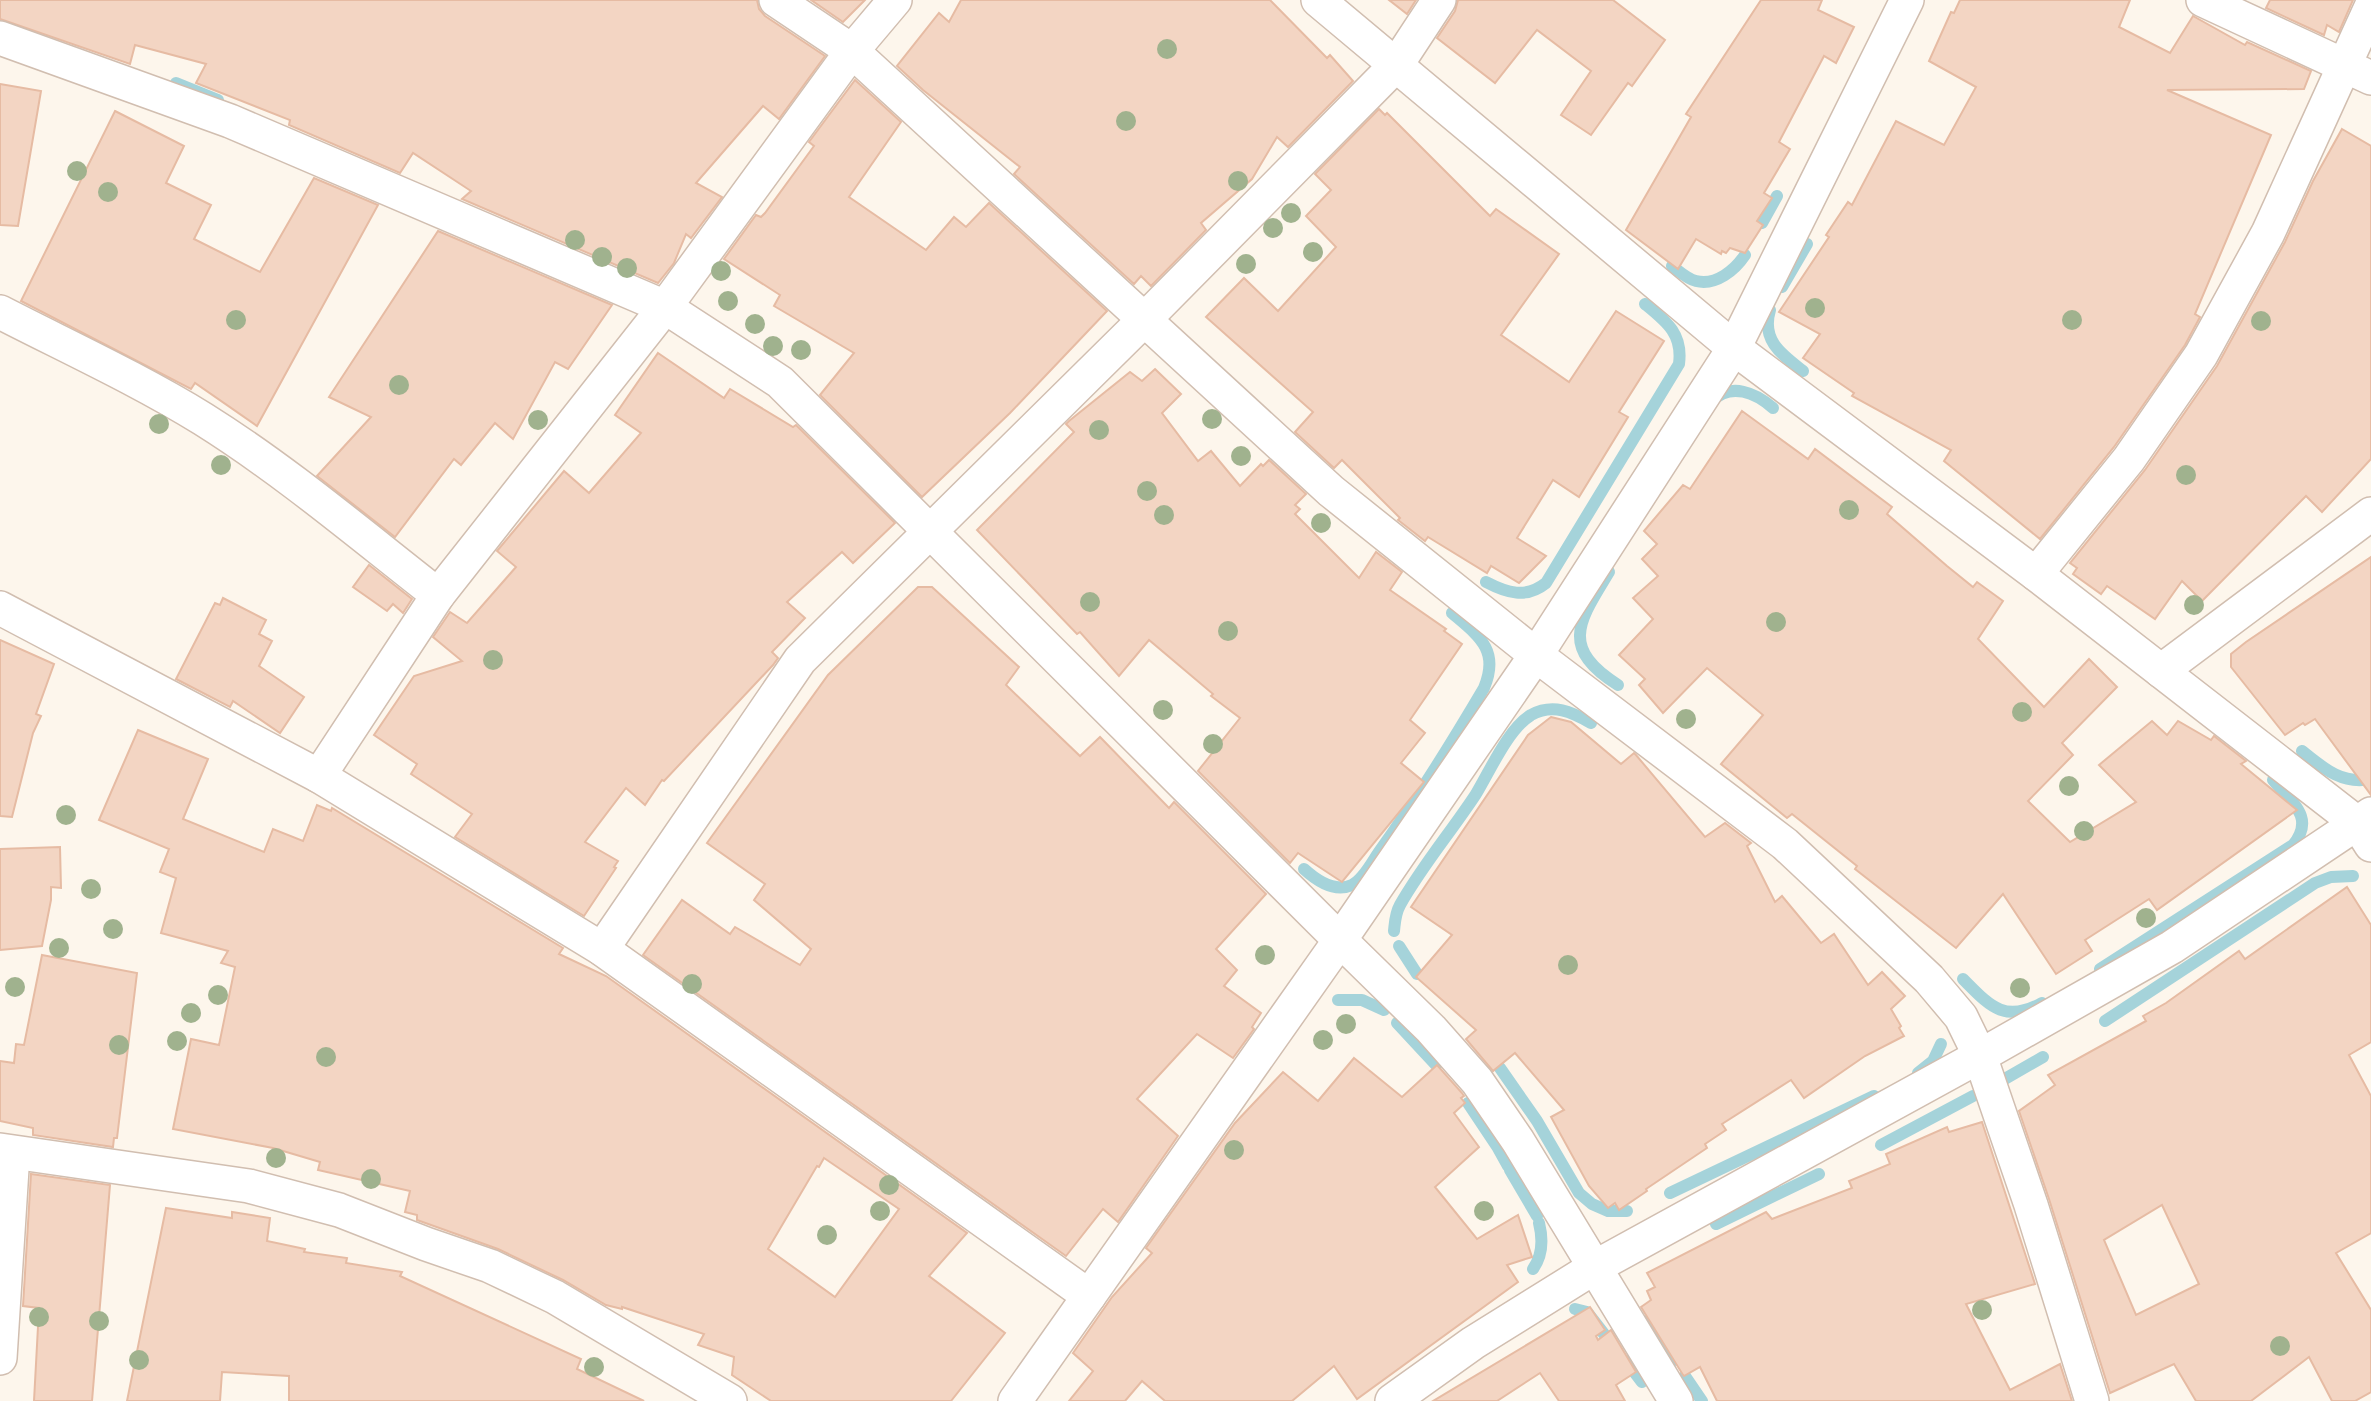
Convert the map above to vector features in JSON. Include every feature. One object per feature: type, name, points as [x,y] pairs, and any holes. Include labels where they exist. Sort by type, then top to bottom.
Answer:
[{"type":"street","points":[[776,0],[852,51],[1331,491],[1536,655],[1785,844],[1929,979],[1961,1017],[1980,1056],[2031,1205],[2092,1401]]},
{"type":"street","points":[[319,776],[438,595],[665,307],[852,51],[895,0]]},
{"type":"street","points":[[1318,0],[1734,348],[2366,827],[2172,947],[1980,1056],[1595,1266],[1473,1343],[1392,1401]]},
{"type":"street","points":[[602,949],[800,660],[1145,319],[1397,64],[1439,0]]},
{"type":"street","points":[[1016,1401],[1340,940],[1536,655],[1734,348],[1907,0]]},
{"type":"street","points":[[2203,0],[2358,72]]},
{"type":"street","points":[[2035,574],[2129,459],[2202,355],[2358,72],[2371,7]]},
{"type":"street","points":[[0,38],[230,121],[665,307],[780,382],[1431,1029],[1476,1081],[1518,1141],[1676,1401]]},
{"type":"street","points":[[0,312],[201,418],[266,461],[438,595]]},
{"type":"street","points":[[2161,671],[2371,514]]},
{"type":"street","points":[[0,608],[319,776],[602,949],[1089,1296]]},
{"type":"street","points":[[0,1357],[6,1152],[249,1186],[339,1210],[490,1266],[555,1297],[730,1401]]},
{"type":"building","points":[[0,0],[757,0],[759,9],[765,16],[825,56],[779,119],[763,106],[696,183],[722,197],[691,238],[686,234],[674,263],[658,283],[462,199],[471,191],[413,153],[400,173],[289,125],[290,120],[196,83],[206,64],[135,45],[130,64],[0,19]]},
{"type":"building","points":[[811,0],[865,0],[843,22]]},
{"type":"building","points":[[961,0],[1270,0],[1327,58],[1330,55],[1353,81],[1288,147],[1277,137],[1252,179],[1201,223],[1206,230],[1151,286],[1141,276],[1134,284],[1014,174],[1020,167],[897,66],[939,13],[949,22]]},
{"type":"building","points":[[1389,0],[1416,0],[1407,14]]},
{"type":"building","points":[[1458,0],[1613,0],[1665,40],[1632,86],[1628,83],[1591,135],[1561,115],[1591,71],[1537,30],[1495,83],[1437,38],[1455,11]]},
{"type":"building","points":[[1761,0],[1822,0],[1818,10],[1854,27],[1836,63],[1824,56],[1779,142],[1790,149],[1764,193],[1772,198],[1757,221],[1763,225],[1745,253],[1730,248],[1721,254],[1696,239],[1678,269],[1626,230],[1691,117],[1686,114]]},
{"type":"building","points":[[1960,0],[2130,0],[2119,27],[2170,53],[2193,16],[2245,45],[2247,42],[2311,71],[2304,89],[2167,90],[2271,135],[2195,314],[2200,317],[2185,345],[2114,447],[2040,539],[1944,461],[1951,450],[1852,396],[1854,393],[1803,358],[1820,334],[1779,312],[1829,237],[1826,235],[1848,202],[1852,205],[1896,121],[1944,145],[1976,87],[1929,61],[1951,12],[1954,13]]},
{"type":"building","points":[[2270,0],[2353,0],[2339,32],[2327,25],[2324,35],[2266,8]]},
{"type":"building","points":[[855,80],[901,122],[849,197],[926,250],[954,217],[966,227],[989,203],[1107,311],[1010,413],[922,497],[820,395],[854,353],[774,306],[780,295],[724,259],[756,215],[761,217],[765,213],[814,146],[809,142]]},
{"type":"building","points":[[0,84],[41,91],[18,226],[0,225]]},
{"type":"building","points":[[1379,109],[1385,115],[1387,113],[1490,216],[1496,209],[1559,254],[1501,335],[1569,382],[1616,311],[1664,341],[1619,412],[1628,417],[1579,497],[1553,480],[1517,538],[1546,556],[1519,583],[1491,566],[1487,573],[1428,537],[1425,541],[1398,520],[1400,518],[1342,460],[1334,468],[1295,432],[1313,412],[1206,317],[1244,278],[1278,311],[1336,247],[1306,216],[1331,190],[1315,174]]},
{"type":"building","points":[[115,111],[184,146],[166,183],[211,205],[194,239],[260,272],[314,178],[378,205],[257,426],[195,383],[191,389],[21,301]]},
{"type":"building","points":[[2342,129],[2371,146],[2371,459],[2322,512],[2306,496],[2202,601],[2182,581],[2155,619],[2107,586],[2101,594],[2073,574],[2077,568],[2070,563],[2145,470],[2217,366],[2285,242],[2313,181]]},
{"type":"building","points":[[438,231],[612,305],[568,369],[555,362],[513,439],[495,423],[461,465],[454,459],[395,537],[317,476],[371,417],[329,397]]},
{"type":"building","points":[[658,353],[724,398],[730,389],[793,427],[796,425],[895,523],[853,563],[842,552],[787,602],[805,618],[772,652],[778,658],[664,781],[662,780],[645,805],[626,788],[585,842],[618,861],[584,916],[455,837],[472,814],[411,774],[417,764],[374,735],[414,676],[462,661],[433,637],[450,612],[467,623],[516,567],[497,551],[564,471],[589,493],[641,433],[615,415]]},
{"type":"building","points":[[1155,369],[1181,394],[1162,413],[1198,461],[1211,451],[1240,486],[1261,464],[1263,466],[1269,460],[1306,494],[1295,505],[1300,509],[1295,514],[1359,578],[1376,552],[1402,572],[1390,590],[1446,629],[1444,631],[1462,644],[1410,720],[1425,733],[1401,763],[1424,782],[1342,882],[1298,853],[1290,863],[1198,771],[1240,718],[1211,696],[1213,694],[1149,640],[1119,676],[1080,632],[1077,634],[977,530],[1074,432],[1066,424],[1069,421],[1130,372],[1142,381]]},
{"type":"building","points":[[1742,411],[1808,459],[1815,449],[1892,507],[1887,514],[1947,566],[1973,587],[1977,582],[2003,601],[1978,639],[2044,707],[2089,659],[2117,687],[2062,743],[2073,755],[2028,801],[2070,842],[2136,802],[2099,765],[2152,721],[2167,735],[2178,721],[2211,740],[2214,736],[2246,761],[2241,764],[2297,810],[2157,910],[2149,899],[2085,940],[2092,951],[2056,974],[2003,894],[1956,948],[1855,869],[1857,866],[1792,814],[1787,818],[1721,764],[1763,715],[1707,668],[1663,713],[1639,685],[1645,679],[1619,655],[1653,619],[1633,598],[1658,576],[1642,559],[1657,544],[1644,531],[1683,485],[1690,489]]},
{"type":"building","points":[[2371,557],[2371,795],[2315,719],[2305,725],[2303,723],[2285,735],[2231,667],[2231,654]]},
{"type":"building","points":[[369,565],[412,599],[403,613],[393,604],[387,611],[353,587]]},
{"type":"building","points":[[918,587],[932,587],[1019,667],[1006,685],[1080,756],[1100,737],[1169,808],[1174,802],[1266,894],[1216,949],[1237,970],[1224,986],[1261,1013],[1252,1027],[1254,1029],[1233,1058],[1197,1034],[1137,1099],[1178,1136],[1118,1222],[1103,1209],[1066,1256],[643,955],[682,900],[730,934],[735,927],[800,965],[811,949],[754,900],[765,884],[707,843],[828,675]]},
{"type":"building","points":[[223,598],[266,620],[259,634],[272,641],[259,666],[304,697],[280,733],[233,701],[230,707],[176,679],[215,603],[220,605]]},
{"type":"building","points":[[0,640],[54,664],[36,714],[41,716],[33,733],[12,817],[0,816]]},
{"type":"building","points":[[1551,717],[1571,722],[1621,764],[1634,753],[1705,837],[1725,823],[1751,843],[1747,846],[1775,902],[1782,896],[1821,943],[1834,934],[1868,985],[1882,972],[1905,996],[1891,1009],[1904,1036],[1865,1056],[1804,1098],[1791,1080],[1722,1124],[1726,1130],[1705,1144],[1707,1148],[1619,1210],[1615,1203],[1608,1208],[1589,1186],[1551,1117],[1564,1110],[1515,1053],[1493,1071],[1466,1039],[1476,1030],[1416,977],[1452,935],[1411,907],[1528,735]]},
{"type":"building","points":[[138,730],[208,759],[183,819],[264,852],[273,829],[303,841],[317,805],[331,811],[332,808],[563,948],[559,954],[606,976],[967,1233],[929,1276],[1005,1333],[951,1401],[771,1401],[732,1375],[734,1357],[698,1345],[704,1334],[622,1307],[606,1305],[563,1280],[498,1249],[417,1220],[417,1215],[405,1212],[410,1191],[318,1170],[320,1162],[273,1148],[173,1129],[191,1039],[219,1045],[235,967],[221,963],[228,951],[161,933],[176,878],[160,872],[169,849],[99,820]],"holes":[[[824,1158],[899,1209],[835,1297],[768,1249]]]},
{"type":"building","points":[[60,847],[61,888],[51,887],[42,946],[0,950],[0,849]]},
{"type":"building","points":[[2347,887],[2371,925],[2371,1042],[2349,1055],[2371,1096],[2371,1233],[2336,1253],[2371,1310],[2371,1392],[2355,1401],[2332,1401],[2309,1357],[2251,1401],[2196,1401],[2174,1364],[2110,1393],[2019,1111],[2055,1085],[2048,1075],[2146,1021],[2143,1016],[2166,1003],[2239,951],[2245,959]],"holes":[[[2162,1205],[2199,1284],[2136,1315],[2104,1240]]]},
{"type":"building","points":[[42,955],[137,973],[117,1138],[114,1138],[113,1147],[33,1135],[33,1128],[0,1121],[0,1061],[14,1063],[16,1044],[24,1045]]},
{"type":"building","points":[[1354,1058],[1402,1097],[1437,1065],[1462,1093],[1464,1096],[1461,1098],[1465,1103],[1454,1113],[1479,1147],[1435,1187],[1477,1239],[1518,1215],[1532,1257],[1507,1265],[1518,1282],[1357,1399],[1334,1366],[1292,1401],[1165,1401],[1142,1381],[1125,1401],[1069,1401],[1093,1371],[1073,1353],[1112,1297],[1152,1253],[1146,1248],[1235,1123],[1283,1072],[1318,1101]]},
{"type":"building","points":[[1982,1122],[2035,1284],[1966,1304],[2010,1390],[2060,1364],[2072,1401],[1717,1401],[1700,1367],[1683,1375],[1641,1307],[1651,1300],[1647,1291],[1655,1287],[1647,1273],[1766,1212],[1772,1219],[1852,1188],[1849,1181],[1890,1164],[1886,1154],[1947,1127],[1949,1132]]},
{"type":"building","points":[[31,1174],[110,1185],[92,1401],[34,1401],[39,1308],[23,1306]]},
{"type":"building","points":[[166,1208],[232,1218],[232,1212],[270,1218],[267,1241],[305,1249],[304,1252],[347,1258],[346,1263],[402,1272],[400,1276],[581,1359],[577,1369],[644,1401],[289,1401],[289,1376],[222,1372],[220,1401],[127,1401]]},
{"type":"building","points":[[1590,1307],[1605,1330],[1596,1336],[1598,1340],[1611,1330],[1636,1372],[1616,1385],[1625,1401],[1559,1401],[1540,1373],[1497,1401],[1433,1401]]},
{"type":"waterway","points":[[176,83],[218,100]]},
{"type":"waterway","points":[[1762,223],[1777,196]]},
{"type":"waterway","points":[[1782,287],[1807,244]]},
{"type":"waterway","points":[[1672,266],[1693,280],[1711,281],[1730,271],[1745,255]]},
{"type":"waterway","points":[[1486,582],[1516,593],[1531,591],[1546,583],[1679,364],[1676,337],[1666,323],[1645,304]]},
{"type":"waterway","points":[[1770,310],[1768,330],[1771,338],[1787,359],[1803,371]]},
{"type":"waterway","points":[[1712,401],[1719,395],[1735,391],[1751,394],[1773,408]]},
{"type":"waterway","points":[[1609,572],[1583,619],[1581,645],[1587,658],[1599,671],[1618,685]]},
{"type":"waterway","points":[[1304,869],[1332,886],[1345,887],[1360,879],[1420,792],[1484,688],[1490,663],[1488,654],[1471,629],[1452,613]]},
{"type":"waterway","points":[[1394,931],[1400,905],[1476,794],[1507,740],[1523,721],[1539,711],[1555,709],[1577,715],[1591,723]]},
{"type":"waterway","points":[[2302,751],[2334,774],[2351,780],[2371,779]]},
{"type":"waterway","points":[[2100,969],[2293,845],[2299,835],[2302,818],[2273,780]]},
{"type":"waterway","points":[[2105,1021],[2315,883],[2331,877],[2353,876]]},
{"type":"waterway","points":[[1399,946],[1417,974]]},
{"type":"waterway","points":[[1963,979],[1998,1009],[2017,1012],[2042,1003]]},
{"type":"waterway","points":[[1338,1000],[1362,1000],[1384,1010]]},
{"type":"waterway","points":[[1397,1023],[1436,1065]]},
{"type":"waterway","points":[[1918,1073],[1933,1061],[1941,1044]]},
{"type":"waterway","points":[[1998,1089],[1996,1084],[2043,1057]]},
{"type":"waterway","points":[[1500,1068],[1537,1121],[1579,1193],[1592,1204],[1608,1211],[1627,1211]]},
{"type":"waterway","points":[[1670,1193],[1874,1096]]},
{"type":"waterway","points":[[1881,1145],[1973,1096]]},
{"type":"waterway","points":[[1468,1103],[1508,1166]]},
{"type":"waterway","points":[[1510,1170],[1537,1216]]},
{"type":"waterway","points":[[1716,1224],[1819,1174]]},
{"type":"waterway","points":[[1533,1269],[1541,1247],[1539,1223]]},
{"type":"waterway","points":[[1575,1309],[1587,1312],[1604,1334]]},
{"type":"waterway","points":[[1648,1321],[1674,1360]]},
{"type":"waterway","points":[[1626,1361],[1642,1382]]},
{"type":"waterway","points":[[1685,1376],[1702,1401]]}]
